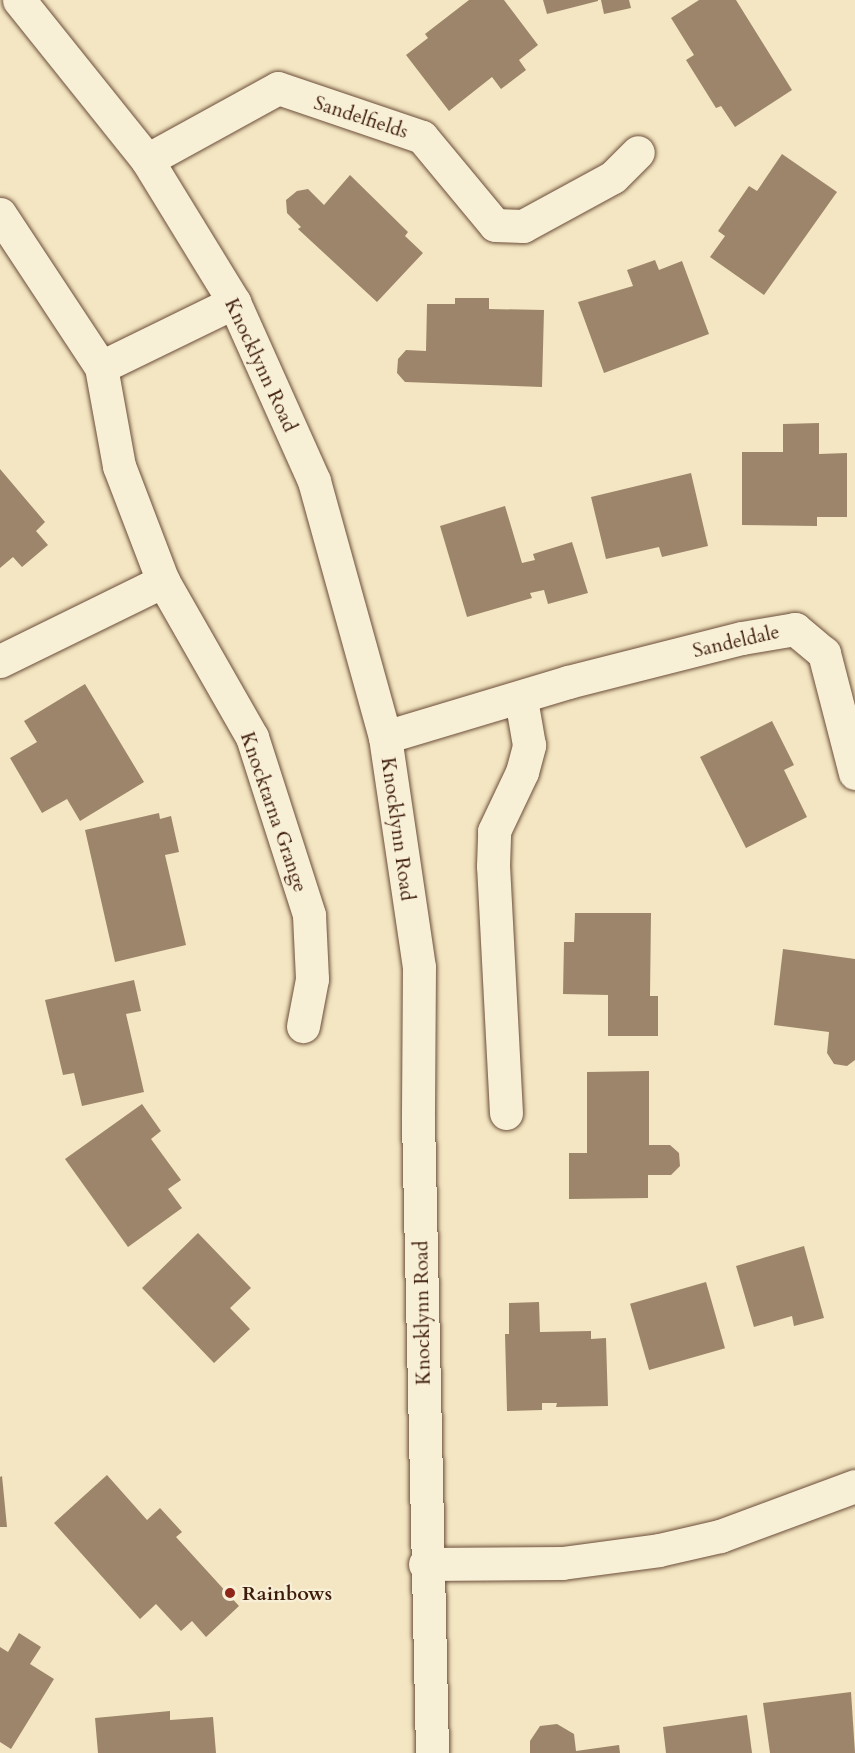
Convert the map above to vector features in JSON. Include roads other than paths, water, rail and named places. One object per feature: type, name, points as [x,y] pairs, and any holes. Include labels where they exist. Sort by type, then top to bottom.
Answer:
[{"type":"street","name":"Knocklynn Road","points":[[19,0],[147,160],[234,302],[314,481],[385,737],[419,967],[425,1564],[432,1753]]},
{"type":"street","name":"Sandelfields","points":[[147,160],[278,88],[422,137],[495,225],[523,226],[613,177],[638,152]]},
{"type":"street","name":"Knocktarna Grange","points":[[0,214],[101,367],[119,465],[163,582],[252,737],[309,915],[312,979],[303,1026]]},
{"type":"street","points":[[101,367],[234,302]]},
{"type":"street","points":[[0,661],[163,582]]},
{"type":"street","name":"Sandeldale","points":[[385,737],[603,674],[795,628],[824,653],[855,773]]},
{"type":"street","points":[[506,1113],[493,866],[494,831],[522,772],[529,745],[521,699]]},
{"type":"street","points":[[425,1564],[562,1563],[658,1550],[720,1536],[855,1486]]},
{"type":"place","name":"Rainbows","points":[[230,1593]]}]
